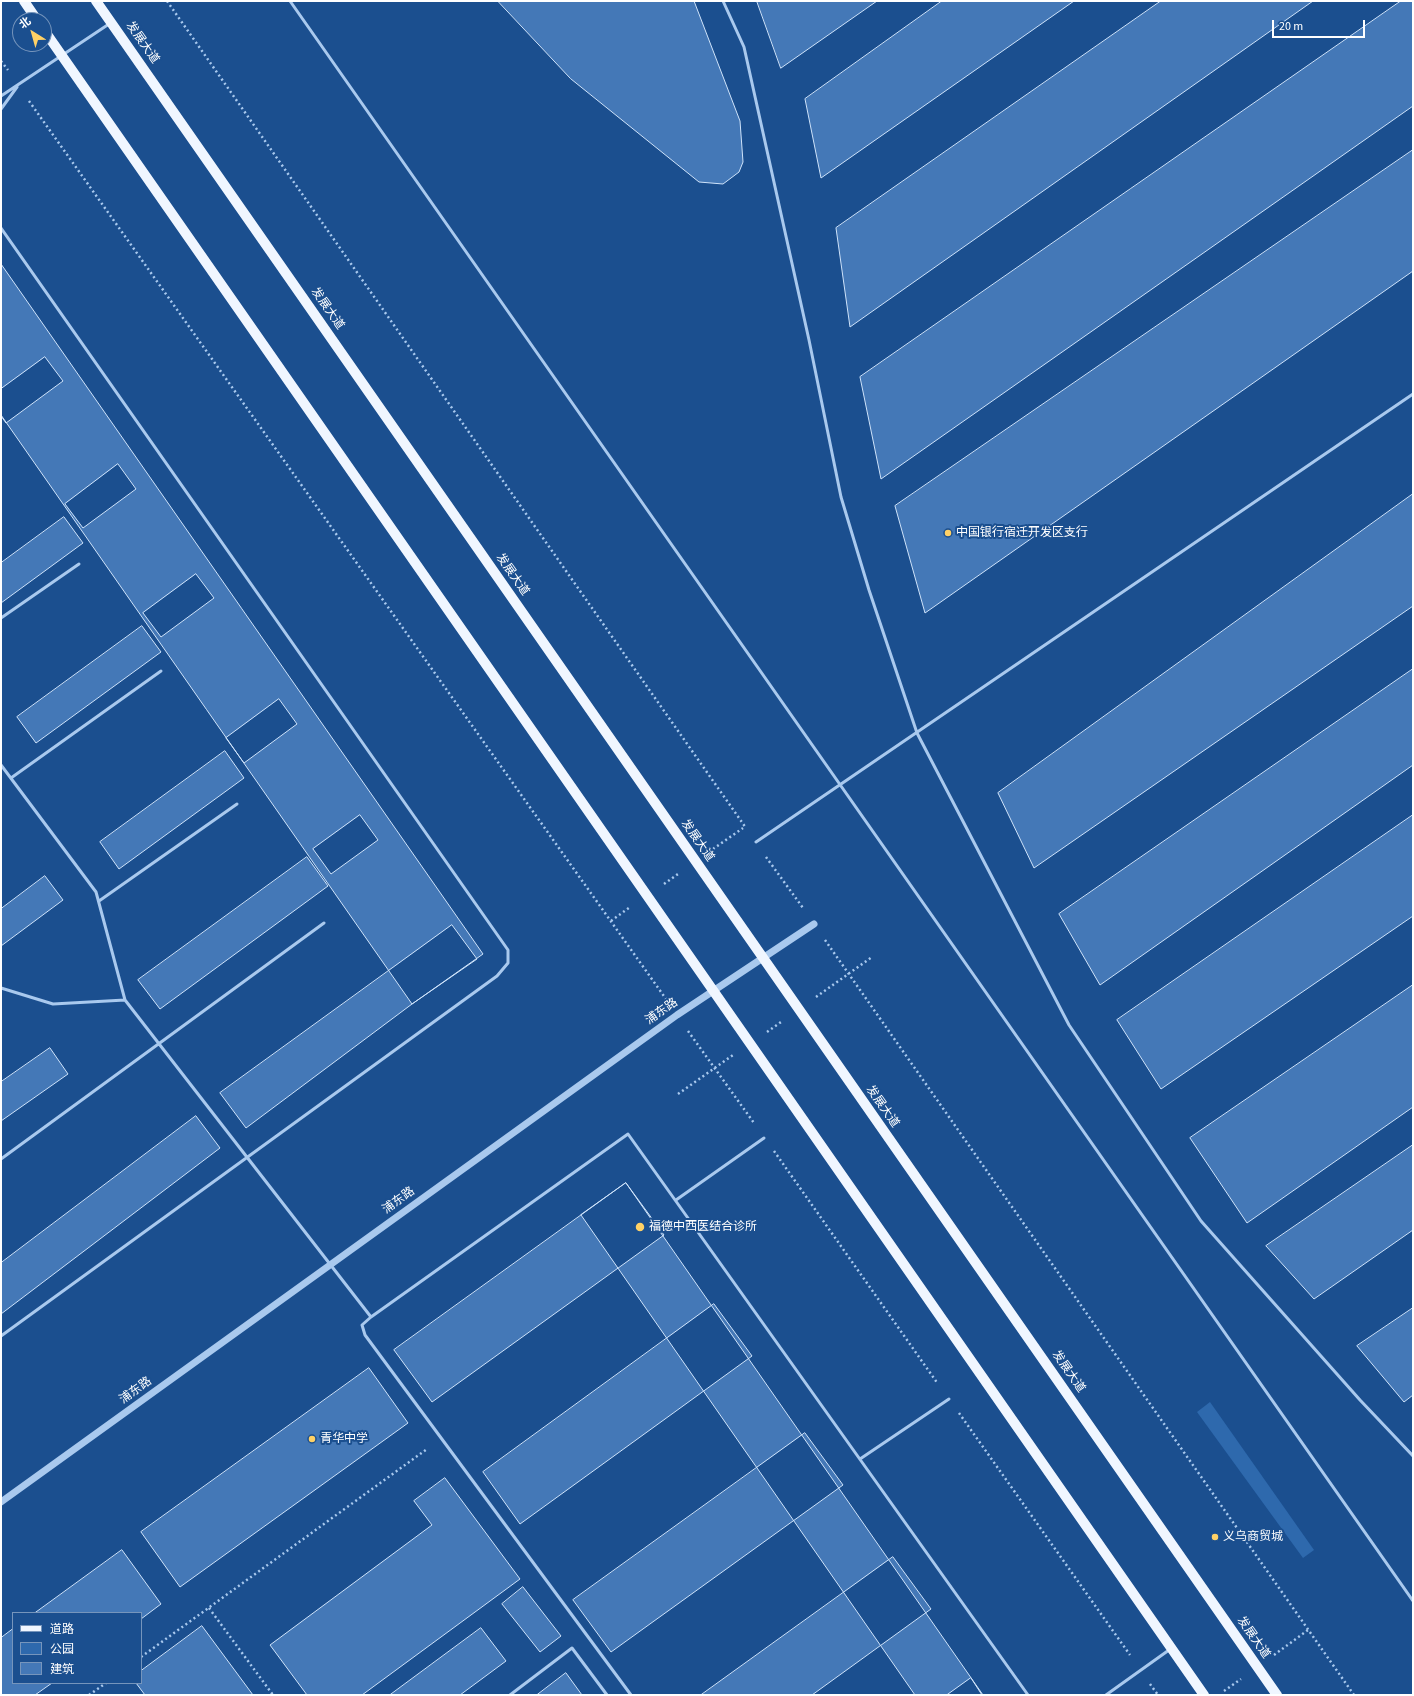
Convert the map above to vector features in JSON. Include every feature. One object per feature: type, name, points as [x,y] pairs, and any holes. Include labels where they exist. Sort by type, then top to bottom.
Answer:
[{"type":"main road","points":[[24,1],[32,12]]},
{"type":"main road","name":"发展大道","points":[[96,1],[1277,1695]]},
{"type":"main road","points":[[52,41],[1204,1695]]},
{"type":"street","name":"浦东路","points":[[1,1502],[678,1015],[762,957],[814,924]]},
{"type":"lane","points":[[290,1],[1413,1601]]},
{"type":"lane","points":[[723,1],[744,47],[805,324],[841,497],[869,590],[917,733],[1069,1025],[1202,1221],[1360,1400],[1413,1456]]},
{"type":"lane","points":[[1,96],[19,86],[112,22]]},
{"type":"lane","points":[[1,109],[19,86]]},
{"type":"lane","points":[[1,228],[508,950],[508,963],[497,976],[1,1336]]},
{"type":"lane","points":[[756,842],[841,786],[1413,394]]},
{"type":"lane","points":[[1,618],[79,564]]},
{"type":"lane","points":[[11,778],[160,671]]},
{"type":"lane","points":[[1,765],[96,892],[125,1000],[371,1317]]},
{"type":"lane","points":[[99,901],[237,804]]},
{"type":"lane","points":[[1,1159],[324,923]]},
{"type":"lane","points":[[1,988],[53,1004],[125,1000]]},
{"type":"lane","points":[[631,1695],[365,1336],[362,1325],[371,1317],[628,1134],[1028,1695]]},
{"type":"lane","points":[[676,1200],[764,1138]]},
{"type":"lane","points":[[860,1459],[949,1399]]},
{"type":"lane","points":[[510,1695],[572,1648],[607,1695]]},
{"type":"lane","points":[[1106,1695],[1171,1648]]},
{"type":"path","points":[[1,61],[678,1015],[1158,1695]]},
{"type":"path","points":[[678,1094],[872,957]]},
{"type":"path","points":[[142,1656],[429,1447]]},
{"type":"path","points":[[209,1608],[273,1695]]},
{"type":"path","points":[[89,1695],[105,1684]]},
{"type":"green space","points":[[1210,1402],[1314,1550],[1303,1558],[1197,1412]]},
{"type":"building","points":[[498,1],[694,1],[740,121],[743,162],[739,172],[723,184],[699,182],[571,79]]},
{"type":"building","points":[[757,1],[877,1],[781,68]]},
{"type":"building","points":[[942,1],[1074,1],[821,178],[805,99]]},
{"type":"building","points":[[1161,1],[1313,1],[850,327],[836,228]]},
{"type":"building","points":[[1401,1],[1413,1],[1413,106],[881,479],[860,377]]},
{"type":"building","points":[[1413,150],[1413,271],[925,613],[895,506]]},
{"type":"building","points":[[1,264],[483,954],[412,1004],[1,415]]},
{"type":"building","points":[[45,357],[63,381],[6,423],[1,416],[1,389]]},
{"type":"building","points":[[118,464],[136,489],[83,528],[65,504]]},
{"type":"building","points":[[1413,494],[1413,606],[1034,868],[998,793]]},
{"type":"building","points":[[64,517],[83,543],[1,603],[1,563]]},
{"type":"building","points":[[196,574],[214,598],[161,637],[143,613]]},
{"type":"building","points":[[142,626],[161,652],[36,743],[17,717]]},
{"type":"building","points":[[1413,669],[1413,765],[1100,985],[1059,914]]},
{"type":"building","points":[[279,699],[297,724],[244,763],[226,738]]},
{"type":"building","points":[[225,751],[244,778],[119,869],[100,842]]},
{"type":"building","points":[[360,815],[378,840],[331,874],[313,849]]},
{"type":"building","points":[[1413,815],[1413,916],[1161,1089],[1117,1020]]},
{"type":"building","points":[[307,857],[328,886],[160,1009],[138,980]]},
{"type":"building","points":[[45,876],[63,900],[1,946],[1,909]]},
{"type":"building","points":[[452,925],[477,959],[412,1004],[246,1128],[220,1093]]},
{"type":"building","points":[[1413,985],[1413,1107],[1247,1223],[1190,1138]]},
{"type":"building","points":[[50,1048],[68,1074],[1,1121],[1,1082]]},
{"type":"building","points":[[196,1116],[220,1148],[1,1314],[1,1263]]},
{"type":"building","points":[[1413,1145],[1413,1230],[1314,1299],[1266,1246]]},
{"type":"building","points":[[626,1183],[664,1235],[432,1402],[394,1350]]},
{"type":"building","points":[[626,1183],[983,1695],[915,1695],[581,1215]]},
{"type":"building","points":[[714,1304],[752,1356],[520,1524],[483,1472]]},
{"type":"building","points":[[1413,1308],[1413,1395],[1404,1402],[1357,1346]]},
{"type":"building","points":[[369,1368],[408,1423],[180,1587],[141,1532]]},
{"type":"building","points":[[805,1433],[843,1485],[611,1652],[573,1600]]},
{"type":"building","points":[[445,1478],[520,1579],[362,1695],[307,1695],[270,1645],[432,1525],[414,1501]]},
{"type":"building","points":[[122,1550],[161,1604],[142,1618],[142,1612],[36,1612]]},
{"type":"building","points":[[893,1557],[931,1609],[812,1695],[701,1695]]},
{"type":"building","points":[[523,1587],[561,1636],[540,1652],[502,1604]]},
{"type":"building","points":[[202,1626],[253,1695],[145,1695],[137,1684],[142,1684],[142,1670]]},
{"type":"building","points":[[481,1628],[506,1661],[460,1695],[390,1695]]},
{"type":"building","points":[[12,1630],[12,1684],[51,1684],[35,1695],[1,1695],[1,1638]]},
{"type":"building","points":[[566,1673],[582,1695],[537,1695]]},
{"type":"building","points":[[971,1678],[982,1695],[947,1695]]},
{"type":"place","name":"中国银行宿迁开发区支行","points":[[948,533]]},
{"type":"place","name":"福德中西医结合诊所","points":[[640,1227]]},
{"type":"place","name":"青华中学","points":[[312,1439]]},
{"type":"place","name":"义乌商贸城","points":[[1215,1537]]}]
